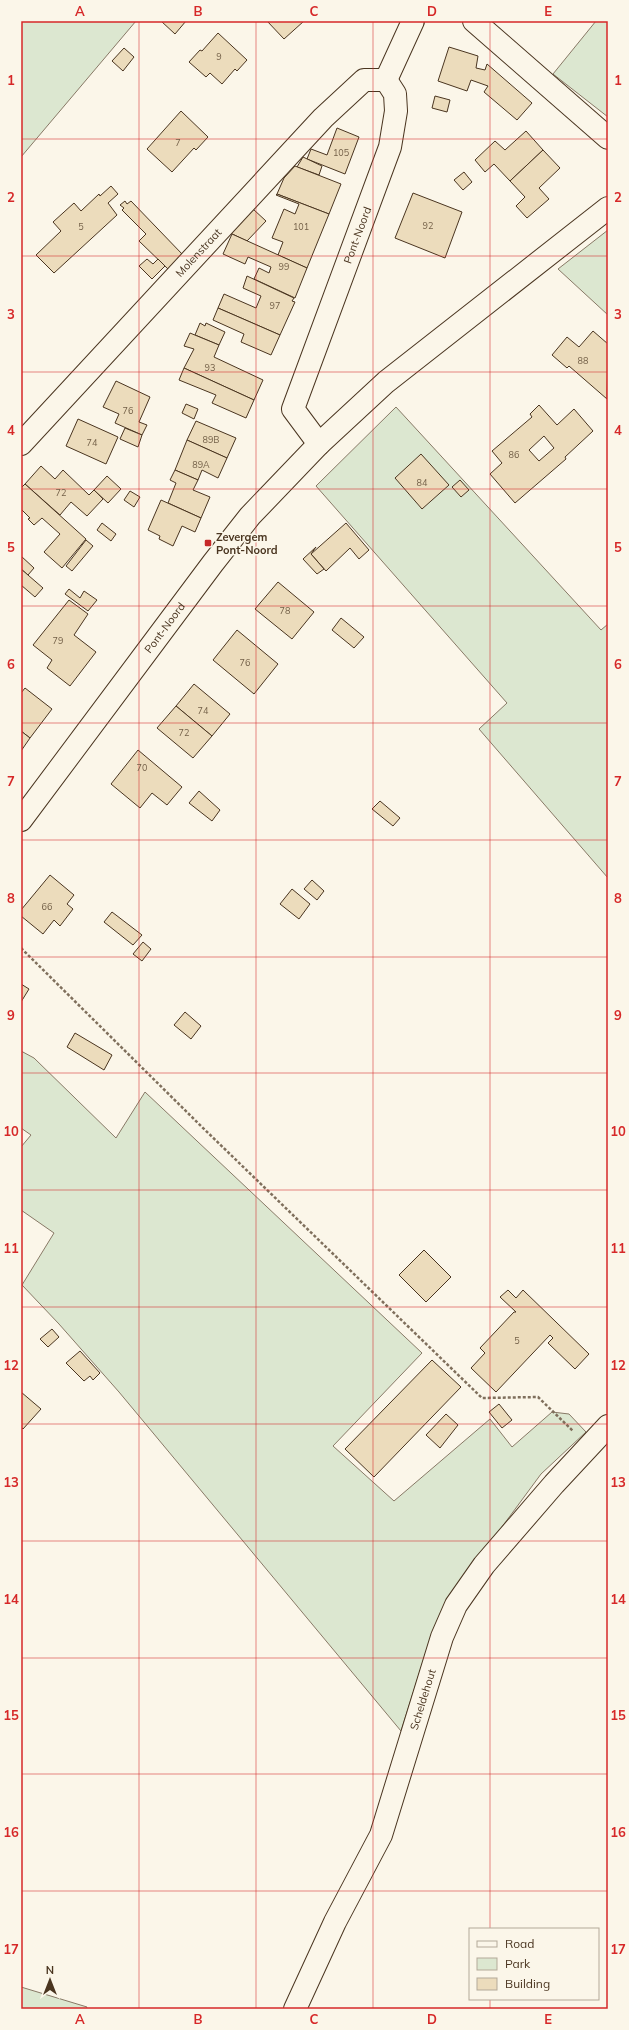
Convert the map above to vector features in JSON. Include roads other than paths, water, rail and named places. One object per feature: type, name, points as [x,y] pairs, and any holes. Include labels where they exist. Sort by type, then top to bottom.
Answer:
[{"type":"street","points":[[386,80],[413,21]]},
{"type":"street","points":[[474,21],[608,138]]},
{"type":"street","name":"Molenstraat","points":[[21,444],[323,118],[364,80],[386,80]]},
{"type":"street","name":"Pont-Noord","points":[[319,444],[293,409],[390,147],[396,111],[395,94],[386,80]]},
{"type":"street","name":"Pont-Noord","points":[[21,820],[213,563],[250,516],[319,444],[386,382],[608,208]]},
{"type":"street","name":"Scheldehout","points":[[295,2009],[335,1922],[381,1835],[442,1637],[456,1605],[484,1565],[554,1484],[608,1426]]},
{"type":"place","name":"Zevergem Pont-Noord","points":[[208,543]]}]
